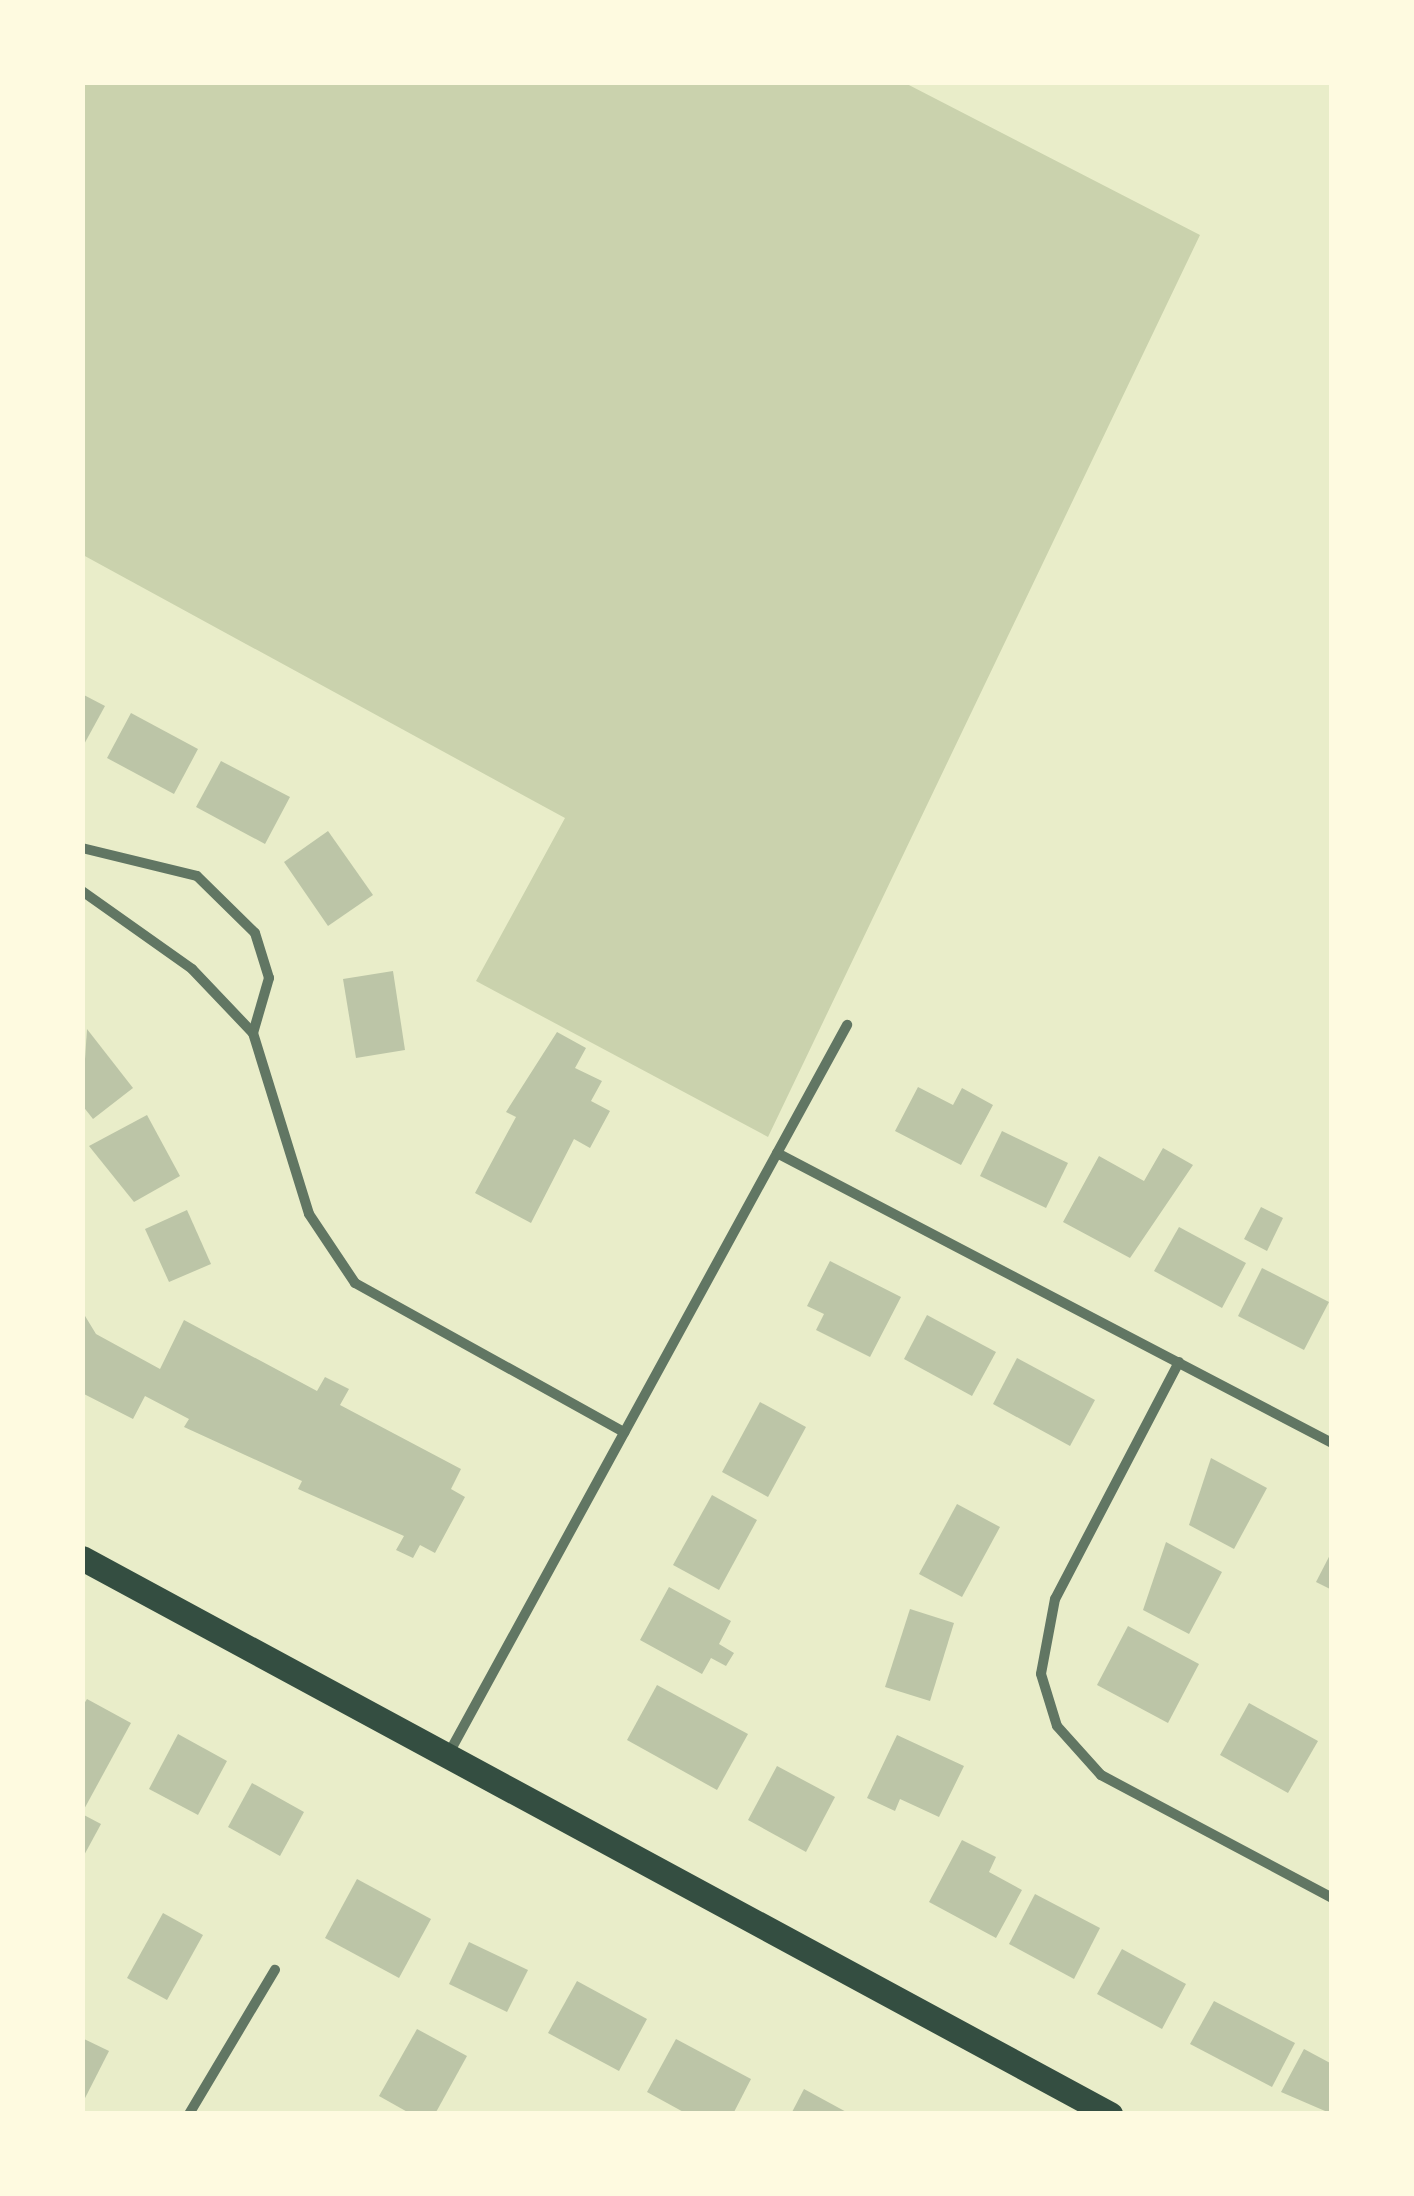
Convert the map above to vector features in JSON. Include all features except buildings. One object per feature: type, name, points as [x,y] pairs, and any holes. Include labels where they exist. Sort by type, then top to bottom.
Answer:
[{"type":"main road","points":[[82,1558],[449,1753],[1110,2114]]},
{"type":"street","points":[[82,848],[197,876],[255,933],[269,978],[253,1033]]},
{"type":"street","points":[[82,892],[192,969],[253,1033],[309,1214],[354,1283],[624,1432]]},
{"type":"street","points":[[449,1753],[847,1025]]},
{"type":"street","points":[[777,1153],[1332,1442]]},
{"type":"street","points":[[1179,1362],[1055,1599],[1041,1674],[1057,1726],[1101,1775],[1332,1898]]},
{"type":"street","points":[[189,2114],[275,1970]]},
{"type":"green space","points":[[82,83],[905,83],[1200,235],[768,1137],[476,981],[565,818],[83,555]]}]
